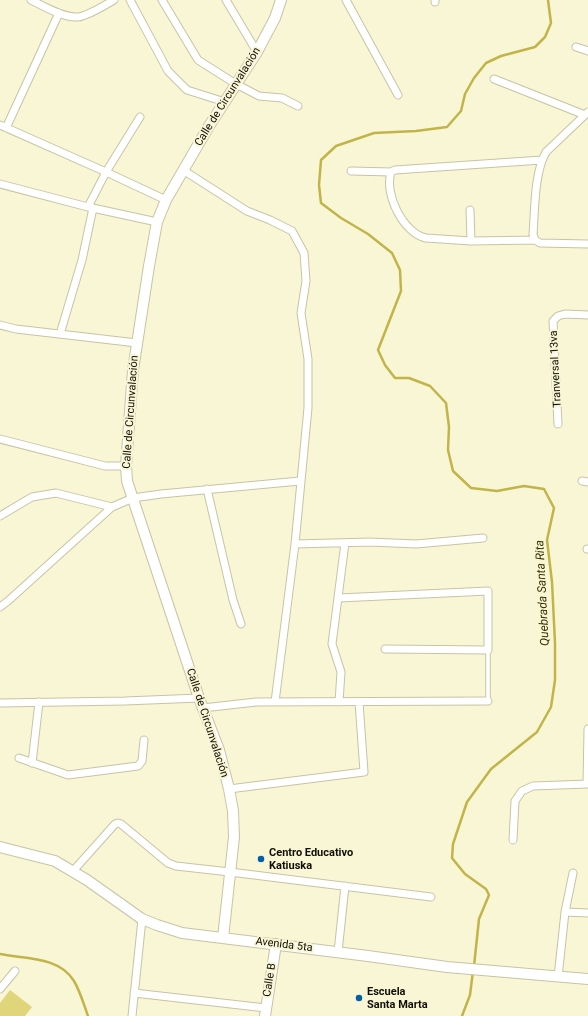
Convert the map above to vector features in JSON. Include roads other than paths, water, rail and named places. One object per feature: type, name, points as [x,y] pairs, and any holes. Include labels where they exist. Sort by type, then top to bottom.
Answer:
[{"type":"street","points":[[31,0],[59,13],[78,17],[114,0]]},
{"type":"street","points":[[130,0],[168,71],[187,90],[225,102]]},
{"type":"street","points":[[162,0],[198,60],[236,84],[259,96],[282,98],[298,106]]},
{"type":"street","points":[[226,0],[256,52]]},
{"type":"street","name":"Calle de Circunvalación","points":[[223,938],[234,837],[233,811],[229,788],[219,750],[199,698],[127,481],[126,466],[133,370],[157,222],[166,200],[275,18],[281,0]]},
{"type":"street","points":[[346,0],[398,95]]},
{"type":"street","points":[[59,13],[3,127],[166,200]]},
{"type":"street","points":[[576,47],[588,51]]},
{"type":"street","points":[[494,79],[586,114],[546,152],[542,160],[539,171],[534,234],[535,240]]},
{"type":"street","points":[[60,334],[82,260],[91,208],[106,172],[140,117]]},
{"type":"street","points":[[350,171],[391,172],[395,170],[542,160]]},
{"type":"street","points":[[184,170],[248,211],[292,231],[304,253],[306,281],[301,313],[308,359],[308,408],[295,544],[275,702]]},
{"type":"street","points":[[391,172],[389,178],[392,201],[395,208],[414,233],[420,237],[471,240],[535,240],[540,243],[588,244]]},
{"type":"street","points":[[0,184],[91,208],[157,222]]},
{"type":"street","points":[[470,210],[471,240]]},
{"type":"street","name":"Tranversal 13va","points":[[558,424],[553,321],[558,316],[565,314],[588,315]]},
{"type":"street","points":[[0,325],[16,329],[137,343]]},
{"type":"street","points":[[0,439],[105,466],[126,466]]},
{"type":"street","points":[[0,607],[112,507],[133,498],[300,480]]},
{"type":"street","points":[[207,489],[233,600],[241,624]]},
{"type":"street","points":[[0,516],[32,496],[56,493],[112,507]]},
{"type":"street","points":[[295,544],[416,544],[483,538]]},
{"type":"street","points":[[339,702],[341,672],[332,644],[345,543]]},
{"type":"street","points":[[339,598],[488,591],[488,650],[385,649]]},
{"type":"street","points":[[0,703],[199,698]]},
{"type":"street","points":[[203,708],[256,702],[488,701]]},
{"type":"street","points":[[32,763],[39,702]]},
{"type":"street","points":[[229,788],[364,772],[359,702]]},
{"type":"street","points":[[513,840],[515,801],[522,791],[533,786],[587,784],[588,729]]},
{"type":"street","points":[[19,758],[68,775],[138,766],[142,761],[144,740]]},
{"type":"street","points":[[73,872],[115,824],[118,823],[168,863],[176,866],[431,898]]},
{"type":"street","name":"Avenida 5ta","points":[[0,847],[55,861],[142,918],[157,925],[182,933],[447,967],[588,980]]},
{"type":"street","points":[[558,977],[565,912],[573,873]]},
{"type":"street","points":[[338,952],[345,886]]},
{"type":"street","points":[[565,912],[588,913]]},
{"type":"street","points":[[132,1016],[142,918]]},
{"type":"street","name":"Calle B","points":[[266,1012],[276,944]]},
{"type":"street","points":[[0,989],[15,971]]},
{"type":"street","points":[[134,993],[266,1012]]},
{"type":"lane","points":[[488,650],[488,701]]},
{"type":"waterway","name":"Quebrada Santa Rita","points":[[474,966],[479,919],[489,895],[486,889],[465,874],[452,858],[453,844],[467,802],[491,769],[537,732],[551,707],[555,680],[555,643],[552,582],[547,540],[554,508],[544,489],[524,486],[497,491],[471,488],[453,471],[448,450],[449,427],[446,403],[430,386],[409,378],[395,378],[385,365],[378,350],[401,291],[400,270],[392,253],[368,234],[341,218],[321,203],[319,185],[321,160],[336,146],[374,133],[416,131],[447,127],[461,111],[465,94],[474,78],[486,63],[501,56],[535,47],[545,37],[551,23],[548,0]]},
{"type":"waterway","points":[[0,954],[40,960],[59,967],[74,981],[88,1016]]},
{"type":"waterway","name":"Quebrada Santa Rita","points":[[462,1016],[470,995],[473,971]]},
{"type":"place","name":"Centro Educativo Katiuska","points":[[261,859]]},
{"type":"place","name":"Escuela Santa Marta","points":[[359,998]]}]
